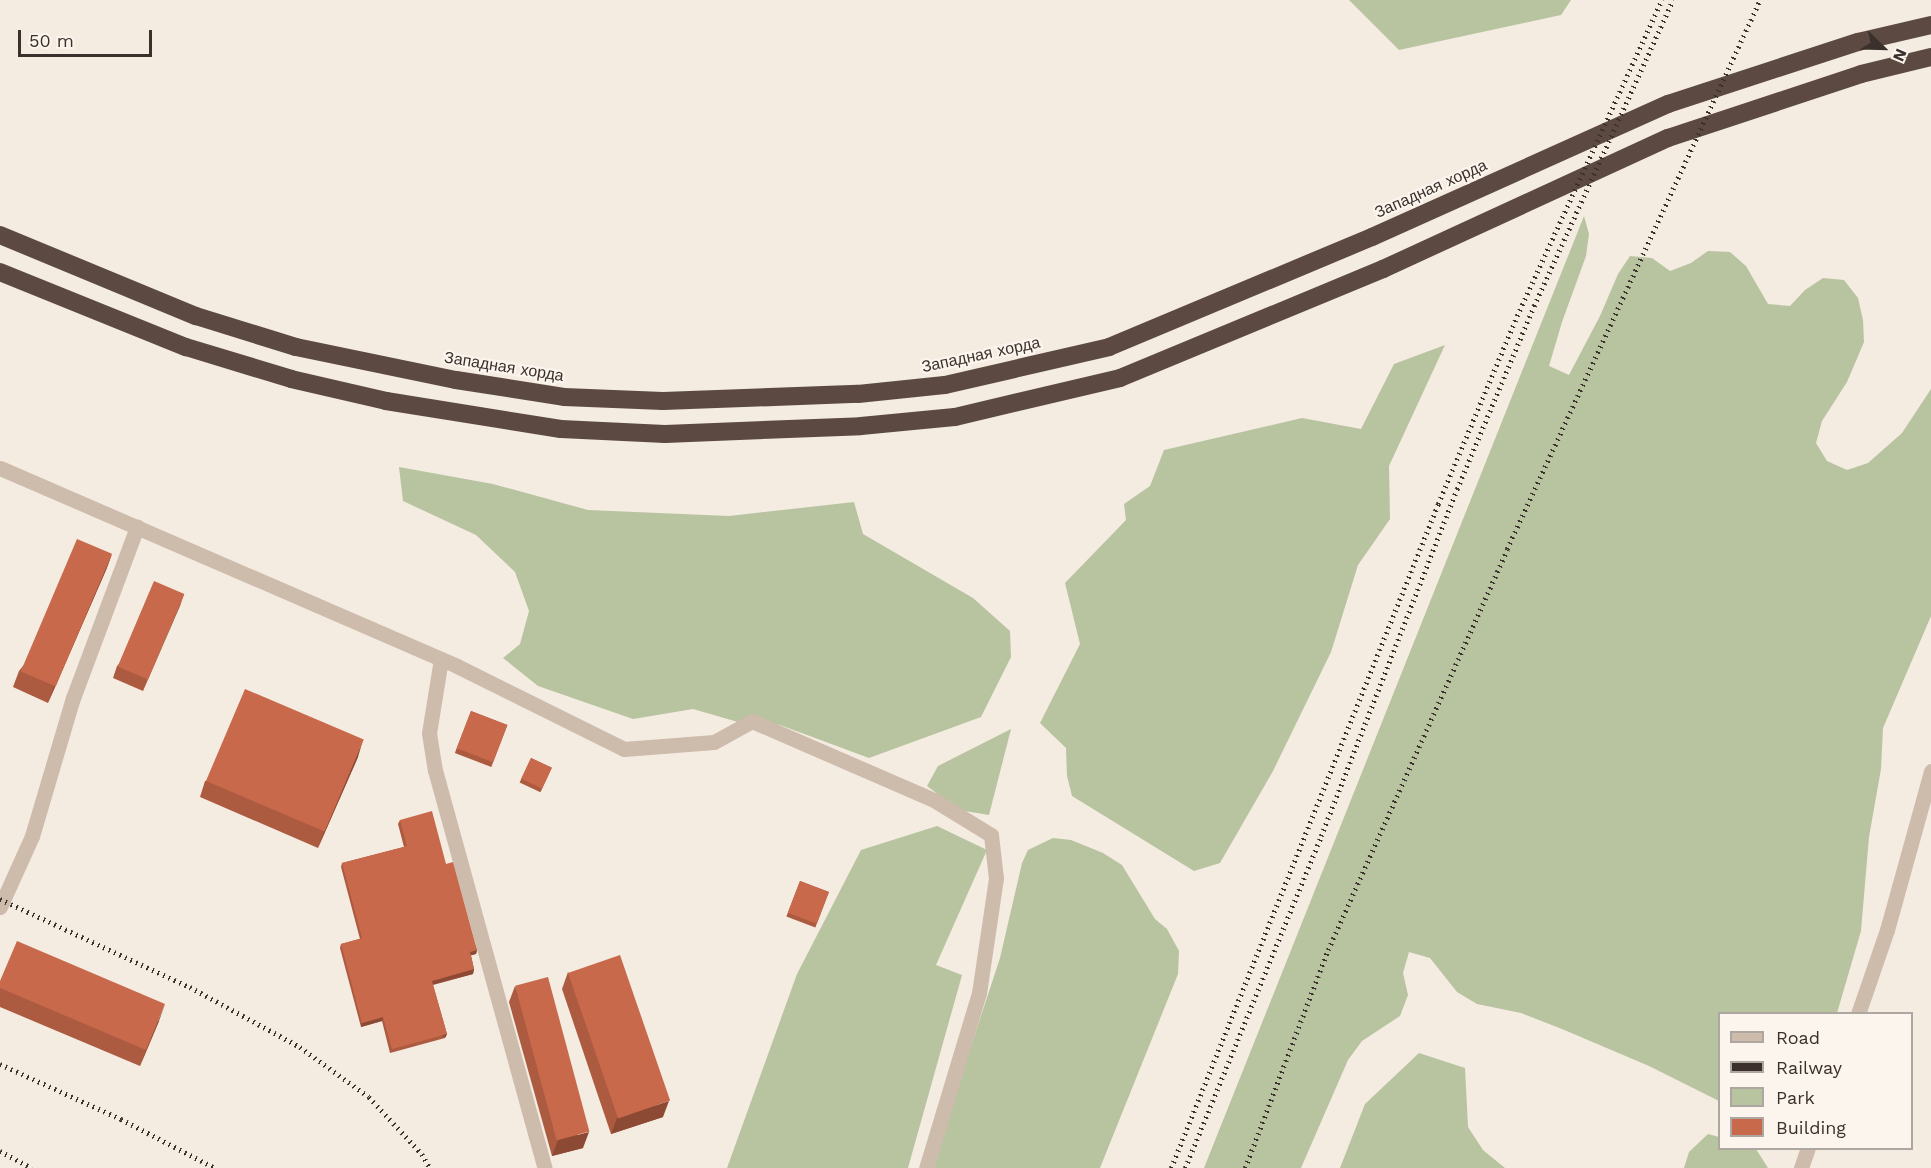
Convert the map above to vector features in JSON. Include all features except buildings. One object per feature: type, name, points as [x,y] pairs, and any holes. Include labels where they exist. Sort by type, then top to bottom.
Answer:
[{"type":"highway","name":"Западная хорда","points":[[0,235],[196,316],[296,347],[389,368],[564,397],[663,401],[858,394],[945,385],[1109,347],[1372,237],[1668,104],[1858,42],[1931,25]]},
{"type":"highway","points":[[0,272],[186,347],[291,379],[386,401],[561,429],[665,434],[861,426],[955,417],[1120,378],[1383,269],[1668,138],[1861,74],[1931,57]]},
{"type":"street","points":[[0,468],[441,659],[624,749],[714,742],[752,721],[934,800],[991,835],[996,878],[979,993],[926,1168]]},
{"type":"street","points":[[0,907],[32,836],[73,698],[137,527]]},
{"type":"street","points":[[441,659],[429,733],[435,770],[545,1168]]},
{"type":"street","points":[[1859,1012],[1887,930],[1931,771]]},
{"type":"street","points":[[1801,1168],[1808,1150]]},
{"type":"green space","points":[[1349,0],[1571,0],[1561,15],[1399,50]]},
{"type":"green space","points":[[1584,216],[1589,234],[1586,256],[1549,366],[1569,375],[1600,316],[1618,274],[1630,256],[1652,258],[1670,271],[1691,263],[1708,251],[1730,252],[1746,266],[1768,304],[1790,306],[1805,290],[1823,278],[1844,280],[1858,298],[1863,320],[1864,342],[1847,382],[1822,421],[1816,443],[1827,461],[1847,470],[1868,463],[1902,433],[1931,389],[1931,616],[1883,728],[1881,769],[1869,837],[1861,931],[1837,1012],[1718,1012],[1718,1100],[1649,1066],[1562,1029],[1521,1013],[1477,1004],[1457,992],[1430,958],[1409,952],[1403,973],[1408,995],[1400,1016],[1362,1041],[1348,1060],[1301,1168],[1204,1168]]},
{"type":"green space","points":[[1445,345],[1389,466],[1390,519],[1358,565],[1331,652],[1273,771],[1220,863],[1194,871],[1072,796],[1067,776],[1066,748],[1040,723],[1080,644],[1065,583],[1126,520],[1124,504],[1150,486],[1164,450],[1302,418],[1361,429],[1394,364]]},
{"type":"green space","points":[[399,467],[493,484],[588,510],[729,516],[854,502],[863,534],[973,598],[1010,631],[1011,657],[981,717],[869,758],[780,725],[738,722],[693,709],[633,719],[538,686],[503,658],[520,644],[529,611],[515,572],[476,535],[403,501]]},
{"type":"green space","points":[[1011,729],[989,815],[959,810],[927,786],[938,766]]},
{"type":"green space","points":[[937,826],[987,850],[936,965],[962,975],[908,1168],[727,1168],[797,974],[861,850]]},
{"type":"green space","points":[[1053,838],[1071,840],[1103,853],[1122,865],[1155,919],[1167,929],[1179,951],[1178,974],[1100,1168],[931,1168],[1000,958],[1022,863],[1028,850]]},
{"type":"green space","points":[[1419,1053],[1465,1068],[1468,1127],[1483,1150],[1505,1168],[1340,1168],[1365,1104]]},
{"type":"green space","points":[[1708,1134],[1718,1137],[1718,1150],[1757,1150],[1768,1168],[1684,1168],[1689,1152]]},
{"type":"railway","points":[[1171,1168],[1438,504],[1517,316],[1662,0]]},
{"type":"railway","points":[[1185,1168],[1321,836],[1457,489],[1534,306],[1673,0]]},
{"type":"railway","points":[[1245,1168],[1328,950],[1507,549],[1760,0]]},
{"type":"railway","points":[[0,899],[190,987],[300,1047],[369,1097],[422,1154],[430,1168]]},
{"type":"railway","points":[[0,1064],[121,1119],[215,1168]]},
{"type":"railway","points":[[0,1151],[32,1168]]}]
